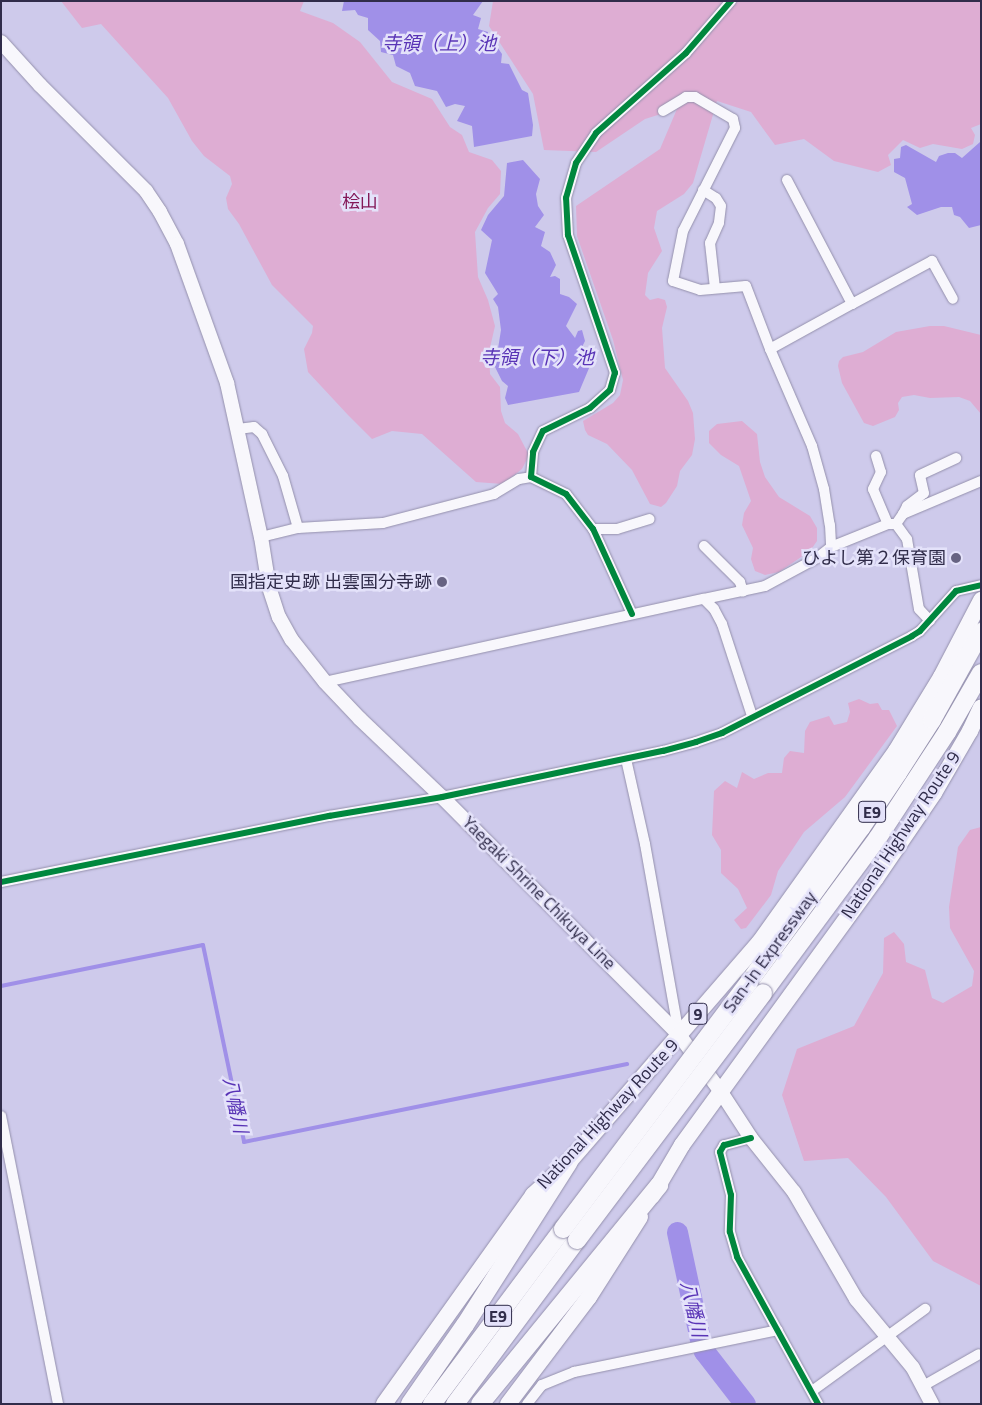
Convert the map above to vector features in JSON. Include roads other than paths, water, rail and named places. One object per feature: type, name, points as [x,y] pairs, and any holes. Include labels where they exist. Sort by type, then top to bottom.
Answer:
[{"type":"highway","name":"National Highway Route 9","points":[[384,1404],[533,1196],[569,1162],[759,943],[856,809],[940,678],[981,600]]},
{"type":"highway","name":"San-In Expressway","points":[[432,1404],[749,982],[856,836],[932,720],[981,632]]},
{"type":"highway","name":"San-In Expressway","points":[[455,1404],[877,839],[947,732],[981,673]]},
{"type":"highway","name":"National Highway Route 9","points":[[508,1404],[589,1298],[682,1145],[876,878],[934,793],[970,731],[981,707]]},
{"type":"highway","points":[[410,1404],[465,1325],[569,1162]]},
{"type":"highway","points":[[480,1404],[659,1185]]},
{"type":"main road","name":"Yaegaki Shrine Chikuya Line","points":[[1,42],[40,85],[128,170],[160,212],[177,244],[215,346],[238,429],[261,537],[269,587],[280,617],[301,654],[325,682],[680,1036],[721,1092],[751,1138],[794,1192],[856,1299],[913,1368],[932,1404]]},
{"type":"street","points":[[531,477],[533,452],[543,431],[590,408],[610,390],[615,373],[568,235],[566,198],[576,163],[596,134],[686,53],[732,1]]},
{"type":"street","points":[[662,111],[686,97],[695,97],[733,119],[735,128],[683,231],[673,281],[700,290],[746,286],[770,349],[812,446],[824,489],[830,525],[831,547]]},
{"type":"street","points":[[788,180],[852,304]]},
{"type":"street","points":[[703,190],[716,198],[721,206],[719,223],[710,243],[715,288]]},
{"type":"street","points":[[770,349],[932,261],[953,299]]},
{"type":"street","points":[[238,429],[254,427],[262,434],[283,476],[298,528]]},
{"type":"street","points":[[876,456],[881,472],[873,489],[892,524],[907,539],[919,609],[930,621]]},
{"type":"street","points":[[903,514],[907,506],[924,493],[920,475],[956,458]]},
{"type":"street","points":[[261,537],[298,528],[383,523],[494,494],[519,479],[531,477],[566,494],[593,529],[632,614]]},
{"type":"street","points":[[325,682],[765,586],[817,558],[831,547],[892,524],[903,514],[981,481]]},
{"type":"street","points":[[593,529],[617,528],[649,519]]},
{"type":"street","points":[[704,546],[740,582],[743,592]]},
{"type":"street","points":[[1,882],[329,816],[442,797],[626,759],[696,742],[722,733],[920,631],[956,591],[981,585]]},
{"type":"street","points":[[704,599],[714,609],[722,624],[752,716]]},
{"type":"street","points":[[626,759],[645,844],[680,1036]]},
{"type":"street","points":[[1,1116],[58,1404]]},
{"type":"street","points":[[751,1138],[724,1145],[720,1152],[731,1194],[730,1232],[737,1257],[818,1404]]},
{"type":"street","points":[[812,1391],[889,1337],[925,1309]]},
{"type":"street","points":[[527,1404],[542,1385],[574,1372],[778,1330]]},
{"type":"street","points":[[923,1386],[979,1354]]},
{"type":"water","name":"寺領（上）池","points":[[344,1],[483,1],[473,15],[481,18],[478,29],[488,32],[488,42],[495,44],[502,54],[501,63],[509,64],[522,90],[528,93],[533,125],[532,136],[474,147],[472,126],[457,121],[465,106],[455,104],[446,107],[437,91],[415,86],[410,73],[396,66],[393,55],[381,52],[380,41],[368,30],[368,18],[358,15],[355,10],[342,11]]},
{"type":"water","points":[[980,142],[981,225],[969,228],[960,217],[954,215],[952,207],[941,207],[917,215],[907,207],[912,204],[905,178],[894,172],[894,159],[900,158],[901,147],[906,145],[936,162],[939,156],[948,153],[955,153],[962,158]]},
{"type":"water","name":"寺領（下）池","points":[[523,160],[540,179],[536,194],[538,206],[544,215],[535,227],[545,232],[541,246],[550,252],[556,265],[550,277],[555,276],[560,279],[560,294],[569,297],[577,304],[566,326],[575,338],[578,331],[582,330],[585,341],[579,353],[592,361],[579,392],[508,405],[505,398],[508,386],[502,381],[495,367],[501,330],[498,307],[493,299],[498,294],[485,273],[492,240],[481,230],[488,215],[504,196],[507,163]]},
{"type":"waterway","name":"八幡川","points":[[1,986],[203,945],[244,1142],[627,1064]]},
{"type":"waterway","name":"八幡川","points":[[677,1232],[701,1344],[704,1351],[745,1404]]},
{"type":"place","name":"ひよし第２保育園","points":[[956,558]]},
{"type":"place","name":"国指定史跡 出雲国分寺跡","points":[[442,582]]},
{"type":"park label","name":"桧山","points":[[360,202]]}]
